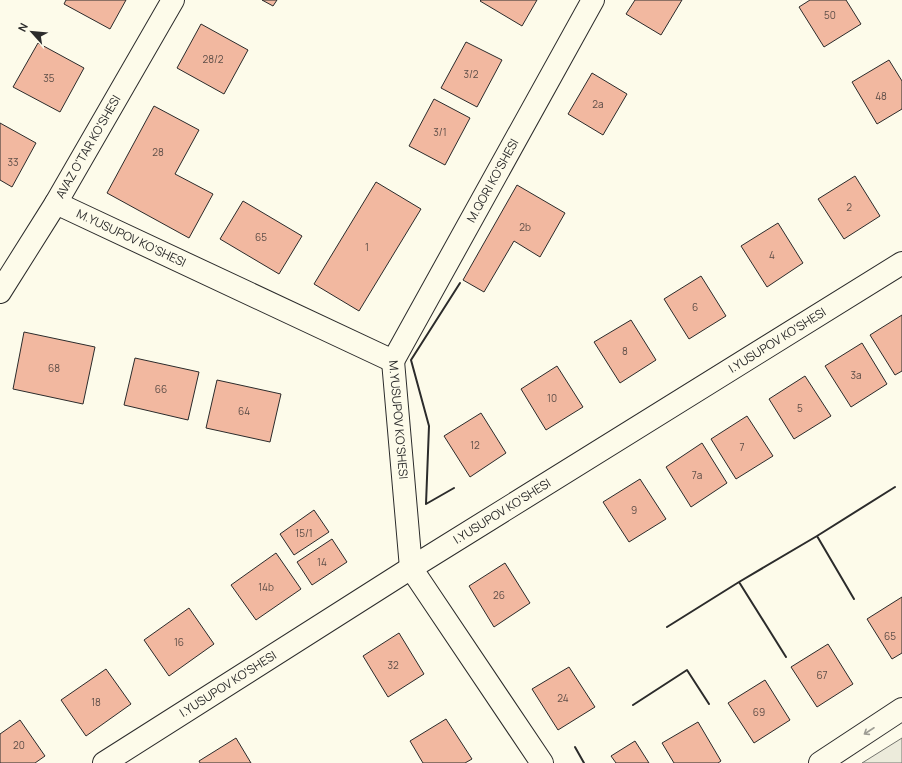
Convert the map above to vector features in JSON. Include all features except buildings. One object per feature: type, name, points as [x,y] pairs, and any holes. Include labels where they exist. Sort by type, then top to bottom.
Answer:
[{"type":"street","name":"AVAZ O'TAR KO'SHESI","points":[[0,292],[56,203],[173,0]]},
{"type":"street","name":"M.QORI KO'SHESI","points":[[393,361],[593,0]]},
{"type":"street","name":"M.YUSUPOV KO'SHESI","points":[[56,203],[393,361],[411,568],[542,763]]},
{"type":"street","name":"I.YUSUPOV KO'SHESI","points":[[104,763],[411,568],[902,263]]},
{"type":"street","points":[[820,763],[902,709]]},
{"type":"shaded area","points":[[902,738],[902,763],[862,763]]},
{"type":"wall","points":[[454,488],[426,504],[429,426],[411,360],[460,283]]},
{"type":"wall","points":[[817,536],[895,487]]},
{"type":"wall","points":[[739,582],[817,536],[854,599]]},
{"type":"wall","points":[[667,627],[739,582],[786,657]]},
{"type":"wall","points":[[633,705],[687,670],[709,704]]},
{"type":"wall","points":[[575,747],[584,763]]}]
